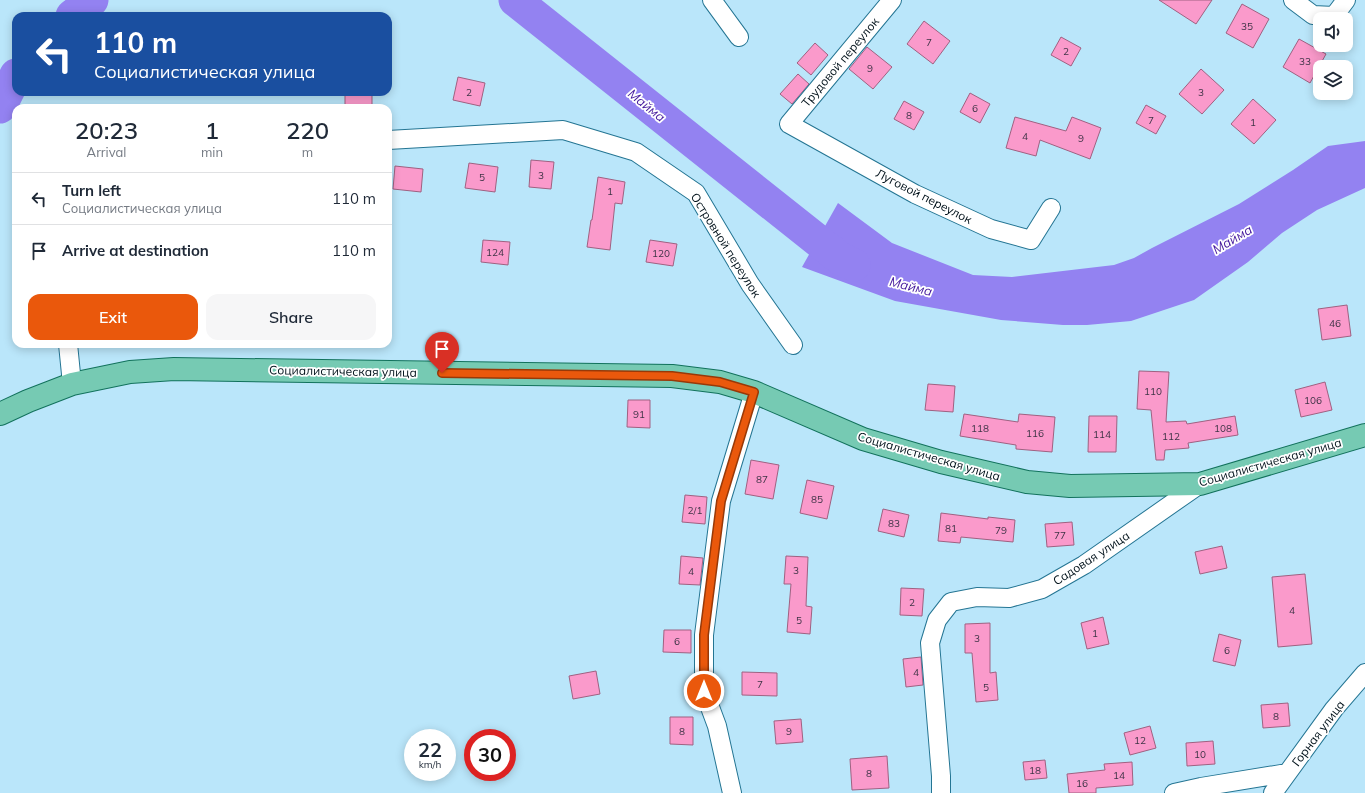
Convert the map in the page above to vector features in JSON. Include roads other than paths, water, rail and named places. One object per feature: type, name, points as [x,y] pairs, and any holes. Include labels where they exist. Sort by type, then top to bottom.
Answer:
[{"type":"main road","name":"Социалистическая улица","points":[[0,414],[28,400],[72,384],[130,372],[174,369],[672,376],[720,382],[754,392],[863,438],[948,464],[1027,482],[1070,486],[1200,484],[1365,435]]},
{"type":"street","points":[[712,0],[739,36]]},
{"type":"street","name":"Трудовой переулок","points":[[789,124],[892,0]]},
{"type":"street","points":[[1293,0],[1313,15],[1334,16],[1346,0]]},
{"type":"street","name":"Луговой переулок","points":[[789,124],[915,194],[991,229],[1031,240],[1051,208]]},
{"type":"street","name":"Островной переулок","points":[[392,140],[563,130],[636,152],[696,193],[750,284],[793,345]]},
{"type":"street","points":[[68,348],[72,384]]},
{"type":"street","points":[[732,793],[717,726],[704,691],[704,635],[721,501],[754,392]]},
{"type":"street","name":"Садовая улица","points":[[941,793],[941,776],[930,643],[937,620],[951,602],[977,597],[1010,598],[1042,589],[1084,565],[1200,484]]},
{"type":"street","name":"Горная улица","points":[[1273,793],[1334,710],[1365,673]]},
{"type":"street","points":[[1174,793],[1201,787],[1287,773]]},
{"type":"water","points":[[1365,141],[1365,188],[1317,210],[1282,233],[1248,262],[1194,300],[1131,321],[1087,325],[1063,325],[1001,320],[895,301],[802,267],[838,203],[892,243],[973,275],[1012,277],[1114,265],[1134,258],[1239,204],[1328,146]]},
{"type":"waterway","name":"Майма","points":[[77,12],[92,0]]},
{"type":"waterway","name":"Майма","points":[[515,0],[841,259],[854,265]]},
{"type":"waterway","name":"Майма","points":[[0,107],[12,83]]}]
